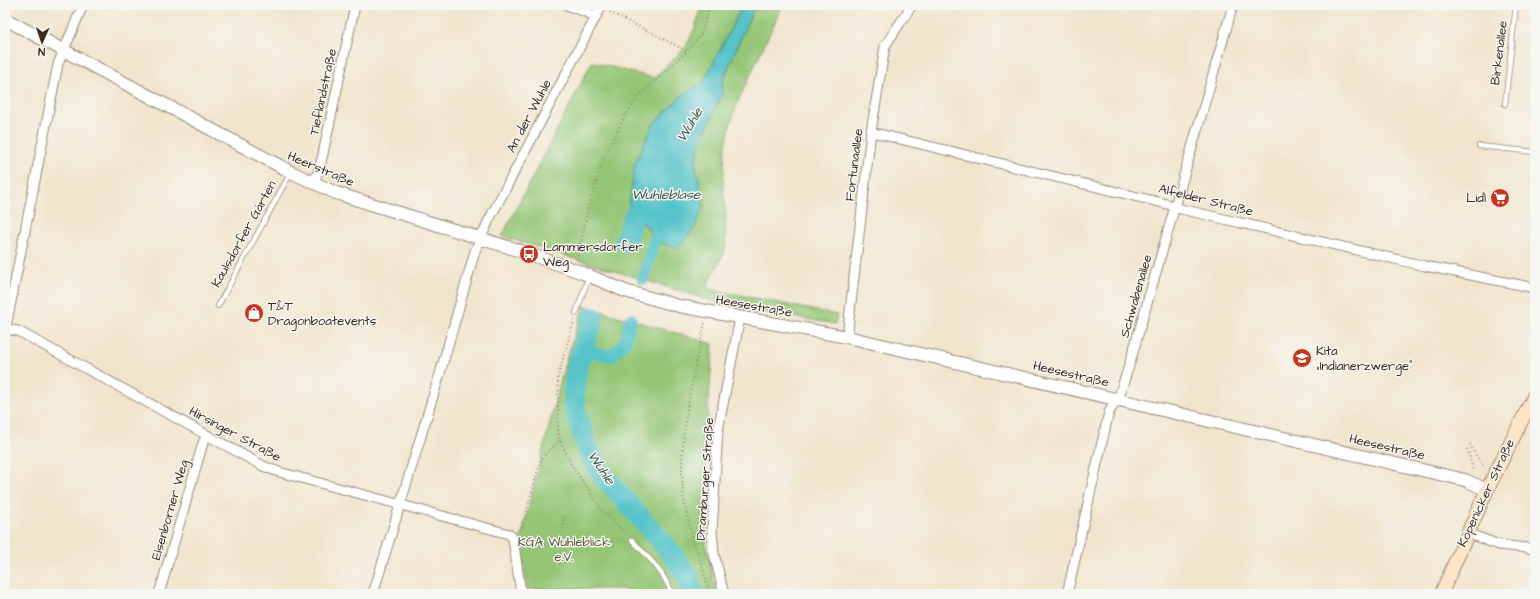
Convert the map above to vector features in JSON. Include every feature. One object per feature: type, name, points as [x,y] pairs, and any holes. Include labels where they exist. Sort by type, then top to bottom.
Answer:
[{"type":"main road","name":"Köpenicker Straße","points":[[1440,594],[1487,490],[1535,394]]},
{"type":"street","points":[[5,331],[58,64],[83,5]]},
{"type":"street","name":"Tieflandstraße","points":[[313,183],[319,170],[323,154],[355,5]]},
{"type":"street","points":[[567,5],[596,16]]},
{"type":"street","name":"Fortunaallee","points":[[847,337],[871,132],[885,46],[912,5]]},
{"type":"street","name":"Schwabenallee","points":[[1067,594],[1109,412],[1118,399],[1129,366],[1234,5]]},
{"type":"street","name":"An der Wuhle","points":[[480,239],[601,6]]},
{"type":"street","name":"Heerstraße","points":[[5,18],[291,172],[336,193],[524,252],[625,291],[647,297]]},
{"type":"street","name":"Alfelder Straße","points":[[871,132],[1176,206],[1181,209],[1417,264],[1535,288]]},
{"type":"street","points":[[373,594],[475,251],[480,239]]},
{"type":"street","name":"Heesestraße","points":[[647,297],[679,306],[847,337],[1118,399],[1465,480],[1487,490]]},
{"type":"street","name":"Dramburger Straße","points":[[724,594],[714,554],[712,531],[718,430],[740,318]]},
{"type":"street","name":"Hirsinger Straße","points":[[5,331],[18,331],[263,466],[279,472],[509,534],[513,538]]},
{"type":"street","name":"Elsenborner Weg","points":[[159,594],[203,443],[207,435]]},
{"type":"street","points":[[1467,533],[1499,545],[1535,549]]},
{"type":"street","points":[[513,538],[521,594]]},
{"type":"lane","name":"Birkenallee","points":[[1504,104],[1516,5]]},
{"type":"lane","points":[[1479,146],[1535,152]]},
{"type":"lane","name":"Kaulsdorfer Gärten","points":[[218,306],[291,172]]},
{"type":"lane","points":[[576,313],[589,276]]},
{"type":"lane","points":[[632,540],[660,571],[668,582],[672,594]]},
{"type":"path","points":[[573,270],[602,162],[624,118],[639,96],[687,51],[701,34],[710,5]]},
{"type":"path","points":[[601,6],[687,51]]},
{"type":"path","points":[[576,313],[558,376],[558,430],[560,440],[571,464],[602,510],[632,540]]},
{"type":"path","points":[[705,320],[686,419],[683,446],[682,483],[685,506],[710,594]]},
{"type":"path","points":[[513,538],[521,532],[541,459],[560,440]]},
{"type":"path","points":[[1470,444],[1475,454],[1484,465]]},
{"type":"path","points":[[1466,449],[1473,467]]},
{"type":"path","points":[[1470,457],[1475,454]]},
{"type":"path","points":[[562,545],[564,516]]},
{"type":"path","points":[[514,548],[632,540]]},
{"type":"green space","points":[[703,5],[743,5],[703,83],[685,93],[654,123],[646,225],[654,241],[704,205],[695,164],[700,142],[722,94],[722,82],[755,5],[783,5],[739,99],[730,125],[725,150],[723,188],[726,214],[725,252],[706,288],[837,315],[835,324],[725,305],[502,236],[592,62],[654,78],[686,47]]},
{"type":"green space","name":"KGA Wuhleblick e.V.","points":[[584,306],[713,344],[707,426],[703,515],[707,550],[717,594],[626,594],[625,589],[527,589],[521,538],[565,363]]},
{"type":"water","name":"Wuhleblase","points":[[743,5],[755,5],[722,82],[722,94],[700,142],[695,163],[704,205],[694,229],[678,248],[654,241],[646,225],[627,217],[635,162],[654,123],[685,93],[703,83]]},
{"type":"waterway","name":"Wuhle","points":[[625,242],[632,220],[647,196]]},
{"type":"waterway","points":[[643,279],[654,241]]},
{"type":"waterway","name":"Wuhle","points":[[593,318],[577,366],[574,390],[575,409],[586,445],[600,472],[671,552],[688,577],[693,594]]},
{"type":"waterway","points":[[583,351],[612,356],[625,342],[631,319]]},
{"type":"place","name":"Lidl","points":[[1500,198]]},
{"type":"place","name":"Lammersdorfer Weg","points":[[529,254]]},
{"type":"place","name":"T&T Dragonboatevents","points":[[254,313]]},
{"type":"place","name":"Kita „Indianerzwerge“","points":[[1302,358]]}]
